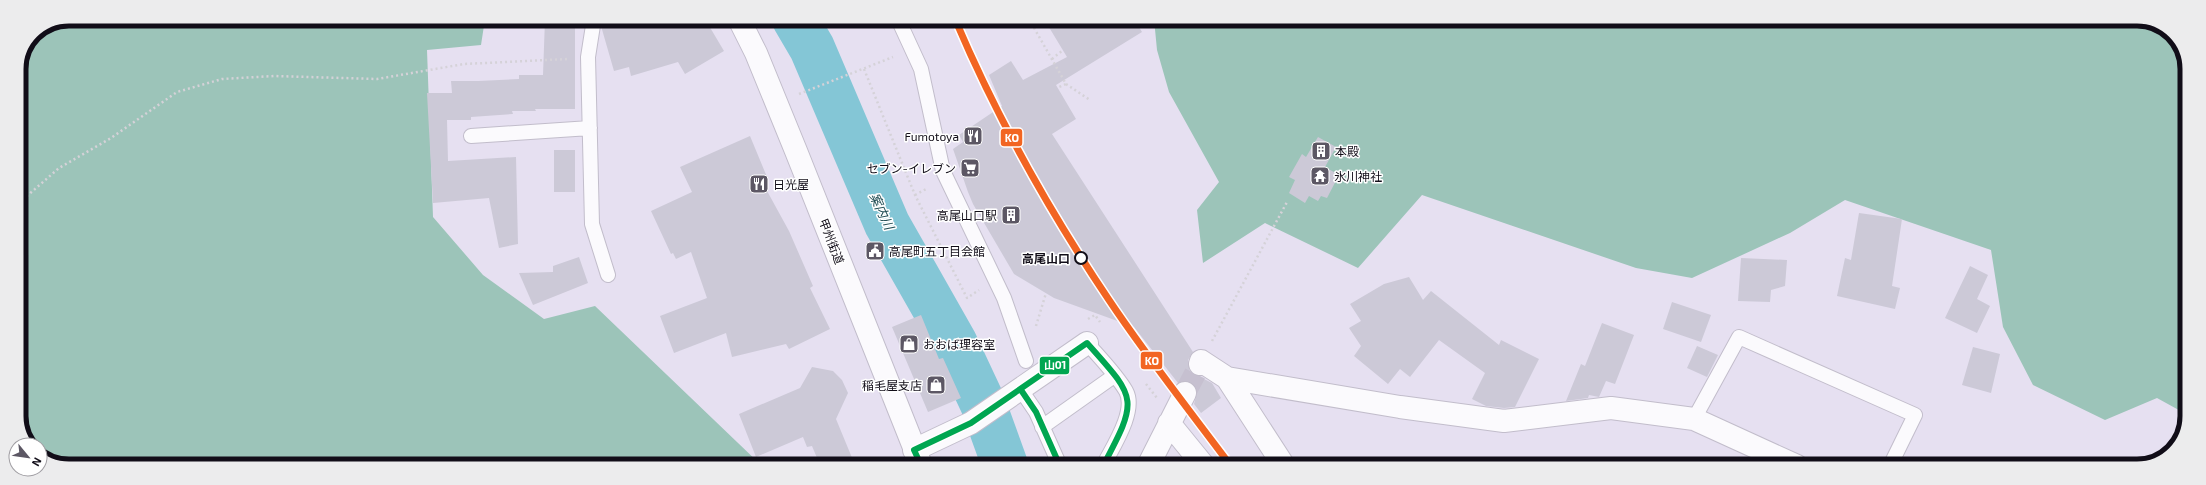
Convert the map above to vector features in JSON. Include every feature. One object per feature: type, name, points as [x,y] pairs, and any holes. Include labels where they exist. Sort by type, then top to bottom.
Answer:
[{"type":"main road","name":"甲州街道","points":[[742,26],[756,53],[796,151],[918,458]]},
{"type":"main road","points":[[918,458],[1018,392],[1087,343]]},
{"type":"main road","points":[[1201,362],[1227,378],[1400,407],[1504,421],[1610,408],[1694,419],[1782,459]]},
{"type":"main road","points":[[1227,378],[1279,459]]},
{"type":"main road","points":[[1152,459],[1185,393]]},
{"type":"main road","points":[[1170,423],[1198,459]]},
{"type":"lane","points":[[593,26],[588,57],[592,224],[608,275]]},
{"type":"lane","points":[[901,26],[910,50],[921,70],[943,171],[1004,298],[1026,361]]},
{"type":"lane","points":[[471,136],[590,128]]},
{"type":"lane","points":[[1694,419],[1740,337],[1915,415],[1893,459]]},
{"type":"lane","points":[[1087,343],[1127,392],[1128,407],[1124,424],[1106,459]]},
{"type":"lane","points":[[1042,427],[1114,376]]},
{"type":"lane","points":[[1018,392],[1036,412],[1057,459]]},
{"type":"path","points":[[1032,26],[1066,84],[1090,100]]},
{"type":"path","points":[[799,94],[910,50]]},
{"type":"path","points":[[1052,60],[1063,50]]},
{"type":"path","points":[[26,197],[59,168],[111,138],[176,92],[222,79],[274,76],[377,78],[464,64],[588,57]]},
{"type":"path","points":[[864,68],[915,195],[967,298],[995,279]]},
{"type":"path","points":[[1058,88],[1066,84]]},
{"type":"path","points":[[1201,362],[1287,202]]},
{"type":"green space","points":[[69,26],[484,26],[481,45],[427,50],[433,217],[483,275],[544,319],[595,306],[755,459],[69,459],[55,457],[48,453],[48,437],[32,437],[26,419],[26,69],[29,53],[33,45],[45,33],[53,29]]},
{"type":"green space","points":[[1155,26],[2137,26],[2151,28],[2163,35],[2173,45],[2179,58],[2180,66],[2180,411],[2157,398],[2105,420],[2033,385],[2003,327],[1991,250],[1845,200],[1790,233],[1692,278],[1636,268],[1422,195],[1358,268],[1265,223],[1203,263],[1197,210],[1219,182],[1169,92],[1157,50]]},
{"type":"building","points":[[545,26],[575,26],[575,109],[535,109],[536,111],[512,111],[513,114],[471,117],[471,120],[447,120],[448,161],[516,157],[518,244],[499,248],[489,198],[433,203],[427,93],[452,93],[451,81],[519,79],[519,75],[543,75]]},
{"type":"building","points":[[601,26],[709,26],[724,51],[685,74],[678,62],[631,76],[629,67],[614,71]]},
{"type":"building","points":[[1048,26],[1138,26],[1142,32],[1056,85],[1076,119],[1052,134],[1193,352],[1188,360],[1190,372],[1212,383],[1221,398],[1201,413],[1194,404],[1197,393],[1195,386],[1185,381],[1178,383],[1134,327],[1054,298],[1014,274],[973,204],[968,192],[953,149],[963,142],[959,135],[1002,106],[989,75],[1011,61],[1023,80],[1067,57]]},
{"type":"building","points":[[750,136],[767,177],[761,180],[789,231],[813,286],[810,288],[830,329],[789,349],[786,344],[732,357],[726,333],[674,353],[660,316],[707,298],[691,252],[676,259],[673,253],[671,254],[651,211],[692,192],[680,167]]},
{"type":"building","points":[[1318,137],[1336,147],[1325,167],[1339,175],[1327,198],[1321,196],[1318,201],[1309,196],[1305,203],[1289,193],[1295,180],[1289,177],[1302,154],[1306,157]]},
{"type":"building","points":[[554,150],[575,150],[575,192],[554,192]]},
{"type":"building","points":[[1859,213],[1902,219],[1892,286],[1900,288],[1895,309],[1837,296],[1845,258],[1851,260]]},
{"type":"building","points":[[579,257],[588,283],[533,305],[519,273],[553,272],[553,266]]},
{"type":"building","points":[[1741,258],[1787,260],[1785,286],[1771,290],[1770,302],[1738,301]]},
{"type":"building","points":[[1970,266],[1988,275],[1977,299],[1990,306],[1977,333],[1945,318]]},
{"type":"building","points":[[1409,277],[1423,300],[1431,291],[1499,345],[1501,340],[1539,359],[1515,407],[1504,408],[1486,406],[1472,399],[1485,373],[1439,340],[1410,377],[1400,369],[1388,384],[1354,356],[1361,346],[1349,328],[1361,321],[1350,304],[1384,284]]},
{"type":"building","points":[[1672,302],[1711,315],[1701,342],[1663,329]]},
{"type":"building","points":[[921,315],[939,359],[943,358],[961,398],[928,412],[892,327]]},
{"type":"building","points":[[1602,323],[1634,335],[1615,384],[1606,381],[1599,397],[1589,395],[1588,398],[1566,401],[1581,364],[1585,366]]},
{"type":"building","points":[[1697,346],[1718,355],[1707,377],[1687,368]]},
{"type":"building","points":[[1973,347],[2000,354],[1991,393],[1962,385]]},
{"type":"building","points":[[812,367],[833,371],[842,380],[848,393],[836,419],[853,459],[817,459],[812,446],[807,447],[803,437],[756,457],[739,414],[800,388]]},
{"type":"waterway","name":"案内川","points":[[799,26],[812,48],[887,224],[954,342],[983,404],[1003,459]]},
{"type":"tunnel","points":[[1185,393],[1200,364]]},
{"type":"transit line","name":"KO","points":[[958,26],[1006,128],[1045,198],[1087,266],[1138,342],[1226,459]]},
{"type":"transit line","name":"山01","points":[[918,459],[914,450],[971,423],[1087,343],[1116,376],[1124,389],[1127,400],[1127,412],[1123,426],[1107,459]]},
{"type":"transit line","name":"山01","points":[[1021,390],[1036,412],[1057,459]]},
{"type":"place","name":"Fumotoya","points":[[973,136]]},
{"type":"place","name":"本殿","points":[[1321,151]]},
{"type":"place","name":"セブン-イレブン","points":[[970,168]]},
{"type":"place","name":"氷川神社","points":[[1320,176]]},
{"type":"place","name":"日光屋","points":[[759,184]]},
{"type":"place","name":"高尾山口駅","points":[[1011,215]]},
{"type":"place","name":"高尾町五丁目会館","points":[[875,251]]},
{"type":"place","name":"高尾山口","points":[[1081,258]]},
{"type":"place","name":"おおば理容室","points":[[909,344]]},
{"type":"place","name":"稲毛屋支店","points":[[936,385]]}]
